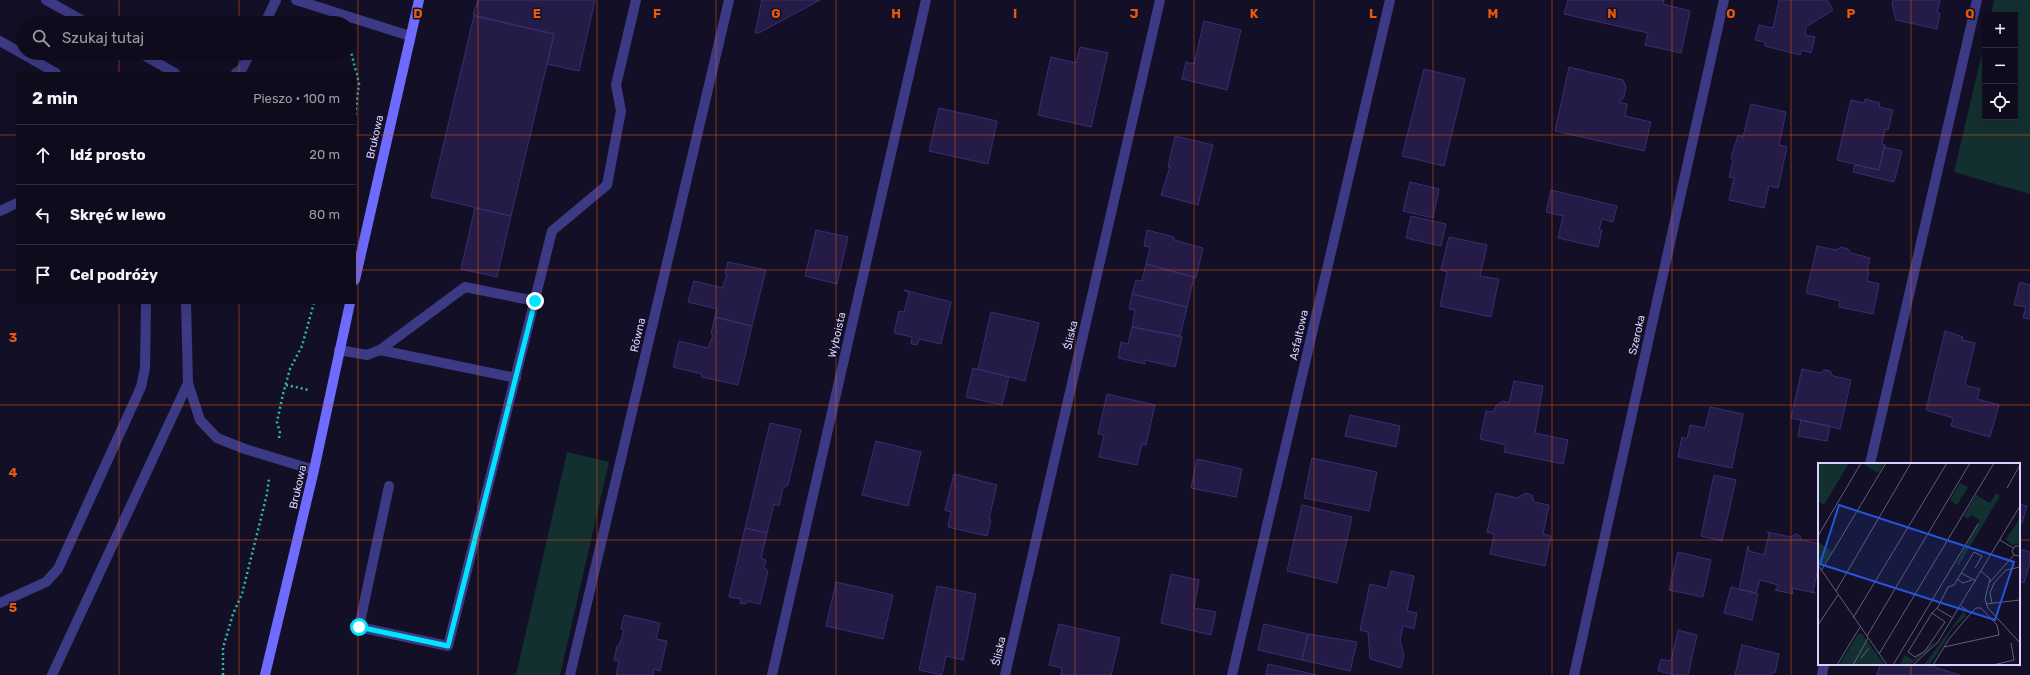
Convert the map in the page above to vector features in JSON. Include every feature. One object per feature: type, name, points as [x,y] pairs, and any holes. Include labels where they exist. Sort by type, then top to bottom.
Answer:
[{"type":"street","points":[[46,0],[75,16]]},
{"type":"street","points":[[268,16],[276,0]]},
{"type":"street","points":[[296,0],[347,16]]},
{"type":"street","name":"Brukowa","points":[[356,276],[419,0]]},
{"type":"street","points":[[390,486],[359,627],[448,646],[552,231],[607,185],[620,111],[616,85],[636,0]]},
{"type":"street","name":"Równa","points":[[570,675],[729,0]]},
{"type":"street","name":"Wyboista","points":[[772,675],[926,0]]},
{"type":"street","name":"Śliska","points":[[1005,675],[1160,0]]},
{"type":"street","name":"Asfaltowa","points":[[1232,675],[1390,0]]},
{"type":"street","name":"Szeroka","points":[[1574,675],[1724,0]]},
{"type":"street","points":[[1870,463],[1976,0]]},
{"type":"street","points":[[356,19],[410,36]]},
{"type":"street","points":[[0,41],[16,50]]},
{"type":"street","points":[[33,60],[54,72]]},
{"type":"street","points":[[152,60],[173,72]]},
{"type":"street","points":[[238,72],[242,69],[246,60]]},
{"type":"street","points":[[0,211],[16,203]]},
{"type":"street","points":[[339,350],[367,355],[380,350],[466,286],[535,301]]},
{"type":"street","points":[[0,604],[46,582],[58,568],[141,387],[145,368],[146,304]]},
{"type":"street","points":[[186,304],[188,383],[200,420],[217,438],[245,449],[314,470]]},
{"type":"street","name":"Brukowa","points":[[265,675],[314,470],[350,304]]},
{"type":"street","points":[[380,350],[516,378]]},
{"type":"street","points":[[52,675],[188,383]]},
{"type":"street","points":[[1822,675],[1824,665]]},
{"type":"path","points":[[353,60],[359,83],[356,108]]},
{"type":"path","points":[[277,422],[290,369],[302,346],[314,304]]},
{"type":"path","points":[[286,385],[309,390]]},
{"type":"path","points":[[222,675],[224,648],[233,614],[242,594],[267,494]]},
{"type":"green space","points":[[1994,0],[2030,0],[2030,194],[1954,172],[1982,53],[1982,120],[2018,120],[2018,12],[1992,12]]},
{"type":"green space","points":[[567,452],[609,462],[560,675],[516,675]]},
{"type":"building","points":[[478,0],[595,0],[579,71],[547,64],[554,34],[473,15]]},
{"type":"building","points":[[762,0],[820,0],[759,33],[755,33]]},
{"type":"building","points":[[1568,0],[1664,0],[1663,4],[1690,11],[1681,53],[1645,45],[1648,33],[1564,14]]},
{"type":"building","points":[[1779,0],[1827,0],[1833,10],[1806,27],[1805,35],[1815,37],[1811,53],[1802,50],[1800,55],[1765,46],[1765,42],[1755,40],[1759,25],[1773,28]]},
{"type":"building","points":[[1893,0],[1940,0],[1937,13],[1940,13],[1937,29],[1896,20],[1892,4]]},
{"type":"building","points":[[474,16],[554,34],[511,216],[431,197]]},
{"type":"building","points":[[1204,21],[1241,30],[1227,90],[1182,79],[1186,62],[1194,64]]},
{"type":"building","points":[[1080,47],[1108,53],[1091,127],[1038,115],[1051,57],[1076,63]]},
{"type":"building","points":[[1569,67],[1623,80],[1626,87],[1624,97],[1619,102],[1627,104],[1625,116],[1651,122],[1644,151],[1555,131]]},
{"type":"building","points":[[1424,69],[1465,79],[1444,166],[1402,156]]},
{"type":"building","points":[[1865,99],[1880,103],[1879,107],[1893,110],[1888,130],[1885,129],[1882,144],[1885,145],[1879,170],[1837,160],[1851,100],[1864,103]]},
{"type":"building","points":[[1751,104],[1786,112],[1779,145],[1787,147],[1778,188],[1769,186],[1764,208],[1729,200],[1734,178],[1729,177],[1733,161],[1731,158],[1738,135],[1743,137]]},
{"type":"building","points":[[939,108],[997,121],[988,164],[929,151]]},
{"type":"building","points":[[1175,136],[1213,145],[1198,205],[1161,195],[1170,167],[1168,167]]},
{"type":"building","points":[[1884,147],[1902,151],[1894,182],[1853,172],[1855,165],[1879,170]]},
{"type":"building","points":[[1410,182],[1439,189],[1433,218],[1403,211]]},
{"type":"building","points":[[1551,190],[1617,206],[1613,222],[1602,219],[1599,230],[1602,230],[1598,247],[1558,238],[1563,216],[1546,212]]},
{"type":"building","points":[[475,208],[511,216],[497,277],[461,269]]},
{"type":"building","points":[[1411,216],[1446,224],[1441,246],[1406,238]]},
{"type":"building","points":[[816,230],[848,237],[837,284],[805,276]]},
{"type":"building","points":[[1147,230],[1174,237],[1174,240],[1203,248],[1196,278],[1146,264],[1150,247],[1144,246]]},
{"type":"building","points":[[1449,237],[1487,245],[1480,276],[1499,279],[1491,317],[1440,306],[1447,272],[1441,270]]},
{"type":"building","points":[[1817,246],[1836,250],[1841,247],[1848,249],[1851,253],[1870,258],[1867,271],[1869,272],[1867,281],[1879,284],[1873,314],[1839,307],[1840,301],[1806,293]]},
{"type":"building","points":[[728,262],[766,270],[752,326],[715,317],[717,309],[688,302],[694,281],[722,288],[727,275],[725,274]]},
{"type":"building","points":[[1146,264],[1194,277],[1187,307],[1132,294],[1136,280],[1142,281]]},
{"type":"building","points":[[2020,282],[2030,285],[2030,319],[2023,318],[2026,307],[2014,305]]},
{"type":"building","points":[[904,290],[951,302],[941,344],[919,339],[917,345],[911,344],[912,337],[894,333],[899,311],[904,312],[909,293]]},
{"type":"building","points":[[1132,294],[1187,307],[1180,336],[1132,327],[1135,310],[1129,309]]},
{"type":"building","points":[[991,312],[1039,323],[1025,381],[978,369]]},
{"type":"building","points":[[715,317],[752,326],[738,385],[701,377],[702,374],[673,367],[679,341],[708,348],[713,335],[711,334]]},
{"type":"building","points":[[1132,327],[1182,337],[1175,367],[1145,360],[1145,364],[1118,358],[1121,342],[1128,344]]},
{"type":"building","points":[[1945,331],[1963,337],[1962,340],[1975,343],[1965,385],[1980,389],[1977,399],[1999,405],[1990,437],[1951,426],[1953,418],[1926,410]]},
{"type":"building","points":[[973,368],[1009,377],[1002,405],[966,397]]},
{"type":"building","points":[[1802,369],[1820,373],[1824,370],[1830,371],[1833,376],[1851,380],[1840,429],[1791,418]]},
{"type":"building","points":[[1514,381],[1543,386],[1535,433],[1568,440],[1563,464],[1504,452],[1506,445],[1480,439],[1486,411],[1493,412],[1496,406],[1503,401],[1509,403]]},
{"type":"building","points":[[1107,394],[1155,405],[1146,445],[1142,444],[1137,465],[1099,457],[1104,435],[1098,434]]},
{"type":"building","points":[[1710,407],[1743,414],[1732,468],[1678,457],[1682,437],[1687,439],[1690,425],[1705,428]]},
{"type":"building","points":[[1350,415],[1400,426],[1396,447],[1345,436]]},
{"type":"building","points":[[1801,420],[1830,426],[1827,441],[1798,436]]},
{"type":"building","points":[[770,423],[801,430],[788,485],[783,488],[779,506],[774,504],[767,533],[745,528]]},
{"type":"building","points":[[876,441],[921,452],[908,506],[862,495]]},
{"type":"building","points":[[1312,458],[1377,472],[1369,511],[1304,498]]},
{"type":"building","points":[[1197,459],[1242,469],[1236,497],[1191,488]]},
{"type":"building","points":[[954,474],[997,485],[989,519],[991,520],[987,536],[948,527],[951,512],[945,510]]},
{"type":"building","points":[[1714,475],[1736,480],[1722,541],[1701,536]]},
{"type":"building","points":[[1496,493],[1517,498],[1526,493],[1532,495],[1534,502],[1549,505],[1543,534],[1551,536],[1545,566],[1490,554],[1494,534],[1487,532]]},
{"type":"building","points":[[2020,504],[2027,506],[2022,523],[2020,523]]},
{"type":"building","points":[[1302,505],[1352,517],[1337,583],[1287,571]]},
{"type":"building","points":[[745,528],[767,533],[761,558],[766,560],[764,567],[768,571],[760,604],[747,601],[746,604],[740,603],[741,599],[729,597]]},
{"type":"building","points":[[1767,532],[1791,537],[1795,534],[1800,536],[1801,540],[1818,544],[1818,569],[1813,591],[1815,593],[1792,588],[1793,594],[1775,590],[1777,589],[1778,585],[1760,580],[1756,593],[1739,589],[1748,546],[1749,551],[1764,555],[1769,534]]},
{"type":"building","points":[[2020,549],[2030,552],[2030,562],[2024,583],[2020,581]]},
{"type":"building","points":[[1678,552],[1711,560],[1703,597],[1669,590]]},
{"type":"building","points":[[1391,571],[1414,576],[1407,611],[1417,613],[1414,629],[1403,626],[1400,640],[1404,655],[1401,668],[1370,659],[1368,632],[1360,630],[1370,584],[1387,588]]},
{"type":"building","points":[[1171,574],[1199,580],[1194,608],[1216,612],[1211,635],[1161,623]]},
{"type":"building","points":[[836,582],[893,595],[883,639],[826,626]]},
{"type":"building","points":[[937,586],[976,594],[963,660],[946,656],[942,675],[919,670]]},
{"type":"building","points":[[1731,587],[1758,594],[1752,620],[1724,613]]},
{"type":"building","points":[[624,615],[660,623],[656,639],[667,641],[660,671],[654,669],[653,675],[616,675],[619,661],[614,660],[617,646],[619,646],[624,630],[621,629]]},
{"type":"building","points":[[1059,624],[1120,638],[1111,675],[1061,675],[1062,668],[1049,665]]},
{"type":"building","points":[[1264,624],[1308,634],[1302,660],[1258,650]]},
{"type":"building","points":[[1678,630],[1697,635],[1688,675],[1675,675],[1658,671],[1661,659],[1671,661]]},
{"type":"building","points":[[1308,634],[1357,642],[1350,671],[1302,660]]},
{"type":"building","points":[[1742,645],[1779,654],[1775,673],[1772,672],[1772,675],[1735,675]]},
{"type":"building","points":[[1268,664],[1317,675],[1266,675]]},
{"type":"building","points":[[1880,665],[1932,665],[1960,675],[1877,675]]},
{"type":"route","points":[[359,627],[448,646],[500,446],[535,301]]}]
